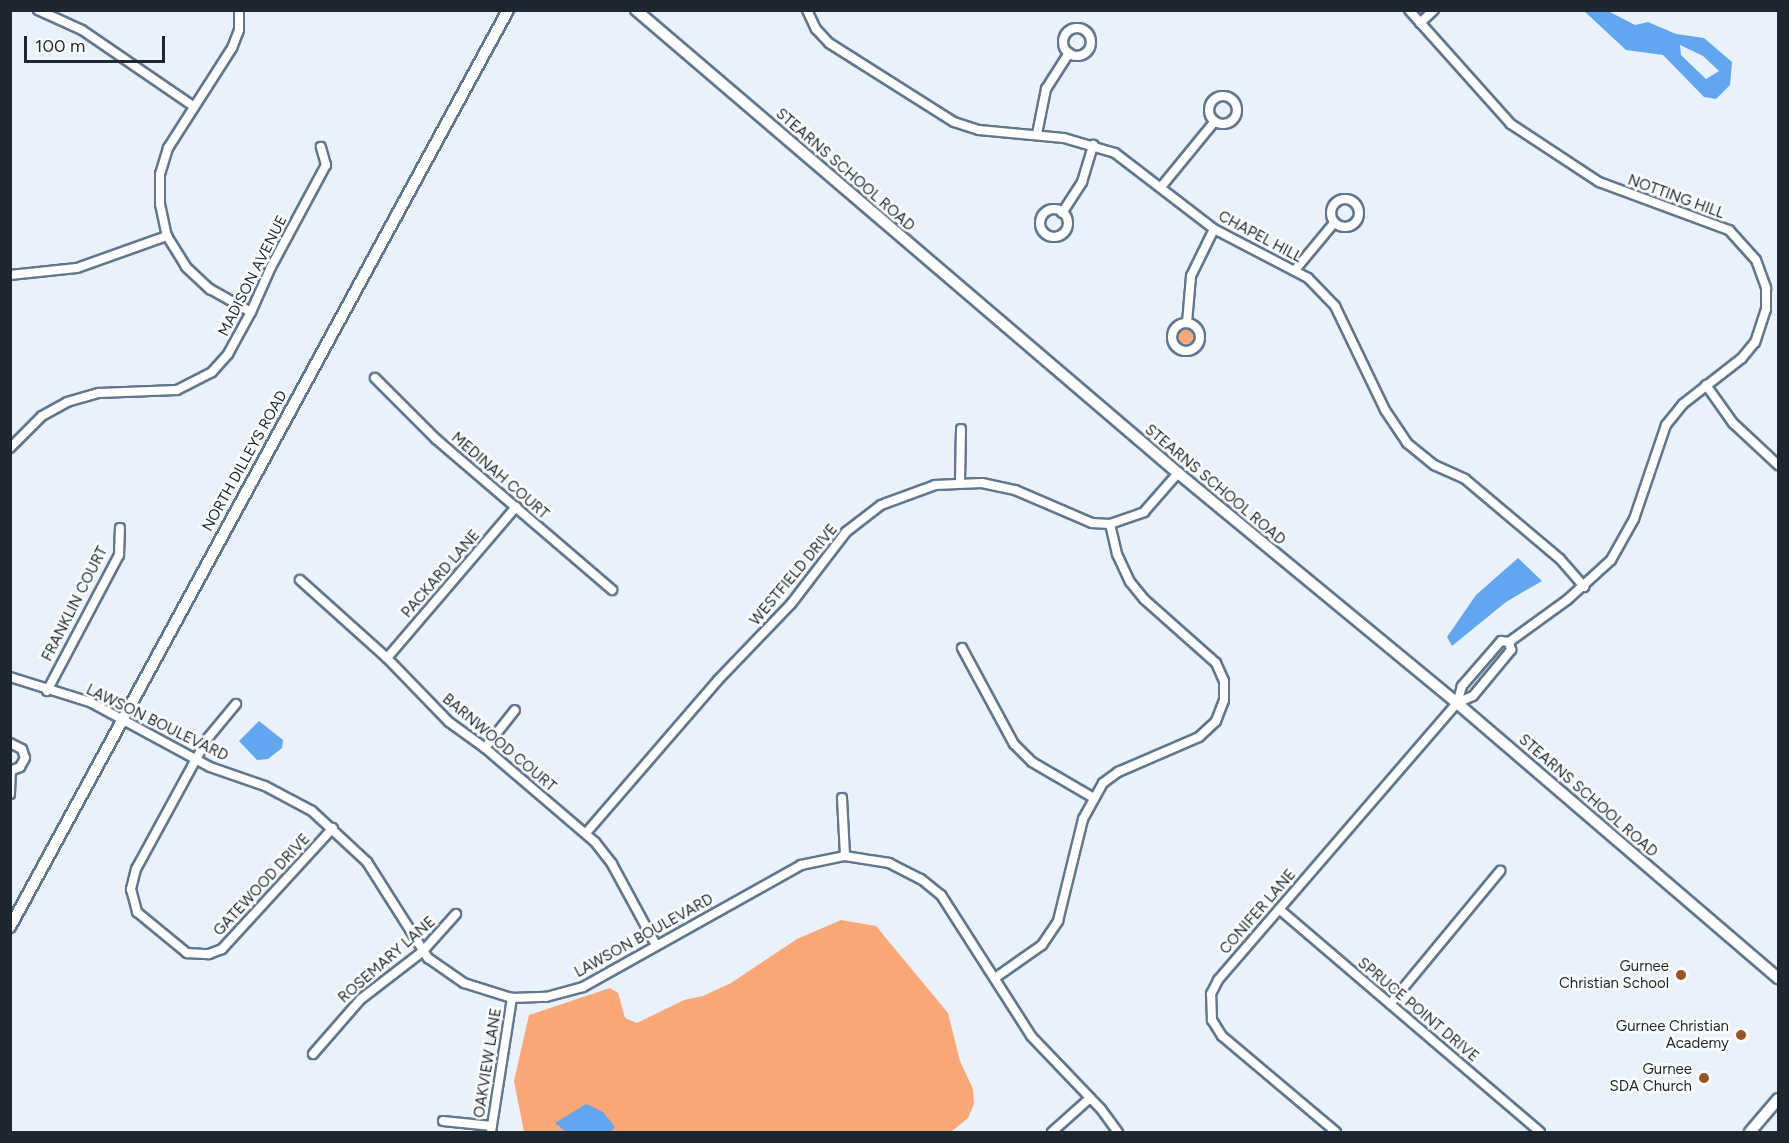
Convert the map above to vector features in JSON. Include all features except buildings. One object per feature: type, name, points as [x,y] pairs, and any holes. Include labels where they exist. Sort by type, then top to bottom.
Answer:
[{"type":"main road","name":"NORTH DILLEYS ROAD","points":[[10,927],[508,10]]},
{"type":"main road","name":"STEARNS SCHOOL ROAD","points":[[636,10],[1178,473],[1457,703],[1779,978]]},
{"type":"main road","points":[[1750,1132],[1779,1099]]},
{"type":"street","points":[[38,10],[82,30],[193,106]]},
{"type":"street","points":[[239,10],[232,48],[168,148],[160,174],[160,204],[167,236],[196,278],[251,312]]},
{"type":"street","name":"CHAPEL HILL","points":[[807,10],[829,43],[954,122],[979,130],[1037,134],[1093,145],[1124,158],[1214,229],[1295,270],[1335,306],[1385,410],[1407,443],[1434,465],[1465,478],[1560,559],[1584,586]]},
{"type":"street","name":"NOTTING HILL","points":[[1409,10],[1513,126],[1599,182],[1719,225],[1746,245],[1760,267],[1766,288],[1764,320],[1749,350],[1683,404],[1666,425],[1629,531],[1611,560],[1584,586],[1509,642],[1501,641],[1461,686],[1457,703]]},
{"type":"street","points":[[1420,23],[1434,10]]},
{"type":"street","points":[[1037,134],[1046,89],[1069,53]]},
{"type":"street","points":[[1161,187],[1215,121]]},
{"type":"street","points":[[1062,213],[1082,182],[1093,145]]},
{"type":"street","name":"MADISON AVENUE","points":[[10,448],[33,423],[67,402],[99,393],[177,390],[202,380],[228,354],[251,312],[271,267],[326,165],[321,147]]},
{"type":"street","points":[[1295,270],[1334,223]]},
{"type":"street","points":[[1187,323],[1191,276],[1214,229]]},
{"type":"street","points":[[10,275],[77,268],[167,236]]},
{"type":"street","name":"MEDINAH COURT","points":[[375,378],[436,439],[612,590]]},
{"type":"street","points":[[1706,385],[1733,423],[1779,465]]},
{"type":"street","points":[[960,481],[961,429]]},
{"type":"street","points":[[995,978],[1042,945],[1058,921],[1092,797],[1118,772],[1208,730],[1220,715],[1225,693],[1216,663],[1144,599],[1130,582],[1117,554],[1110,524],[1144,512],[1178,473]]},
{"type":"street","name":"WESTFIELD DRIVE","points":[[586,833],[717,680],[791,603],[846,532],[896,497],[935,484],[960,481],[1016,490],[1092,523],[1110,524]]},
{"type":"street","name":"PACKARD LANE","points":[[387,658],[516,507]]},
{"type":"street","name":"FRANKLIN COURT","points":[[47,690],[119,555],[120,528]]},
{"type":"street","name":"BARNWOOD COURT","points":[[300,580],[387,658],[449,722],[485,748],[586,833],[612,864],[656,945]]},
{"type":"street","name":"NOTTING HILL","points":[[1457,703],[1473,696],[1511,650],[1509,642]]},
{"type":"street","points":[[962,648],[1014,744],[1032,762],[1092,797]]},
{"type":"street","name":"LAWSON BOULEVARD","points":[[10,677],[90,702],[195,759],[290,798],[333,828],[367,862],[422,952],[464,983],[512,998],[546,997],[583,987],[787,871],[845,856],[889,863],[921,879],[952,909],[1044,1054],[1090,1098],[1118,1132]]},
{"type":"street","name":"CONIFER LANE","points":[[1336,1132],[1222,1036],[1210,1011],[1211,994],[1218,980],[1457,703]]},
{"type":"street","name":"GATEWOOD DRIVE","points":[[236,704],[195,759],[136,869],[131,889],[137,912],[178,949],[210,954],[228,945],[333,828]]},
{"type":"street","points":[[485,748],[515,710]]},
{"type":"street","points":[[10,743],[22,749],[25,758],[20,767],[11,771],[10,794]]},
{"type":"street","points":[[842,798],[845,856]]},
{"type":"street","points":[[1390,1004],[1500,871]]},
{"type":"street","name":"SPRUCE POINT DRIVE","points":[[1279,909],[1540,1132]]},
{"type":"street","name":"ROSEMARY LANE","points":[[313,1054],[361,999],[422,952],[456,914]]},
{"type":"street","name":"OAKVIEW LANE","points":[[492,1129],[512,998]]},
{"type":"street","points":[[1052,1132],[1090,1098]]},
{"type":"street","points":[[443,1121],[492,1129]]},
{"type":"shaded area","points":[[1183,328],[1189,328],[1194,336],[1192,342],[1183,344],[1178,339],[1178,333]]},
{"type":"shaded area","points":[[841,920],[876,926],[948,1013],[960,1061],[973,1089],[974,1104],[968,1118],[951,1132],[524,1132],[514,1081],[529,1015],[610,988],[618,993],[625,1018],[637,1023],[684,1000],[703,996],[731,983],[797,939]]},
{"type":"water","points":[[1584,11],[1608,11],[1635,25],[1648,22],[1676,34],[1704,38],[1732,62],[1730,85],[1716,99],[1704,97],[1663,55],[1626,50]],"holes":[[[1680,45],[1703,56],[1719,71],[1706,79],[1681,55]]]},
{"type":"water","points":[[1518,558],[1542,581],[1506,602],[1452,646],[1447,637],[1476,595]]},
{"type":"water","points":[[259,721],[283,740],[282,748],[268,759],[257,760],[239,741]]},
{"type":"water","points":[[586,1104],[603,1112],[615,1127],[610,1132],[566,1132],[555,1123]]},
{"type":"place","name":"Gurnee Christian School","points":[[1681,975]]},
{"type":"place","name":"Gurnee Christian Academy","points":[[1741,1035]]},
{"type":"place","name":"Gurnee SDA Church","points":[[1704,1078]]}]
